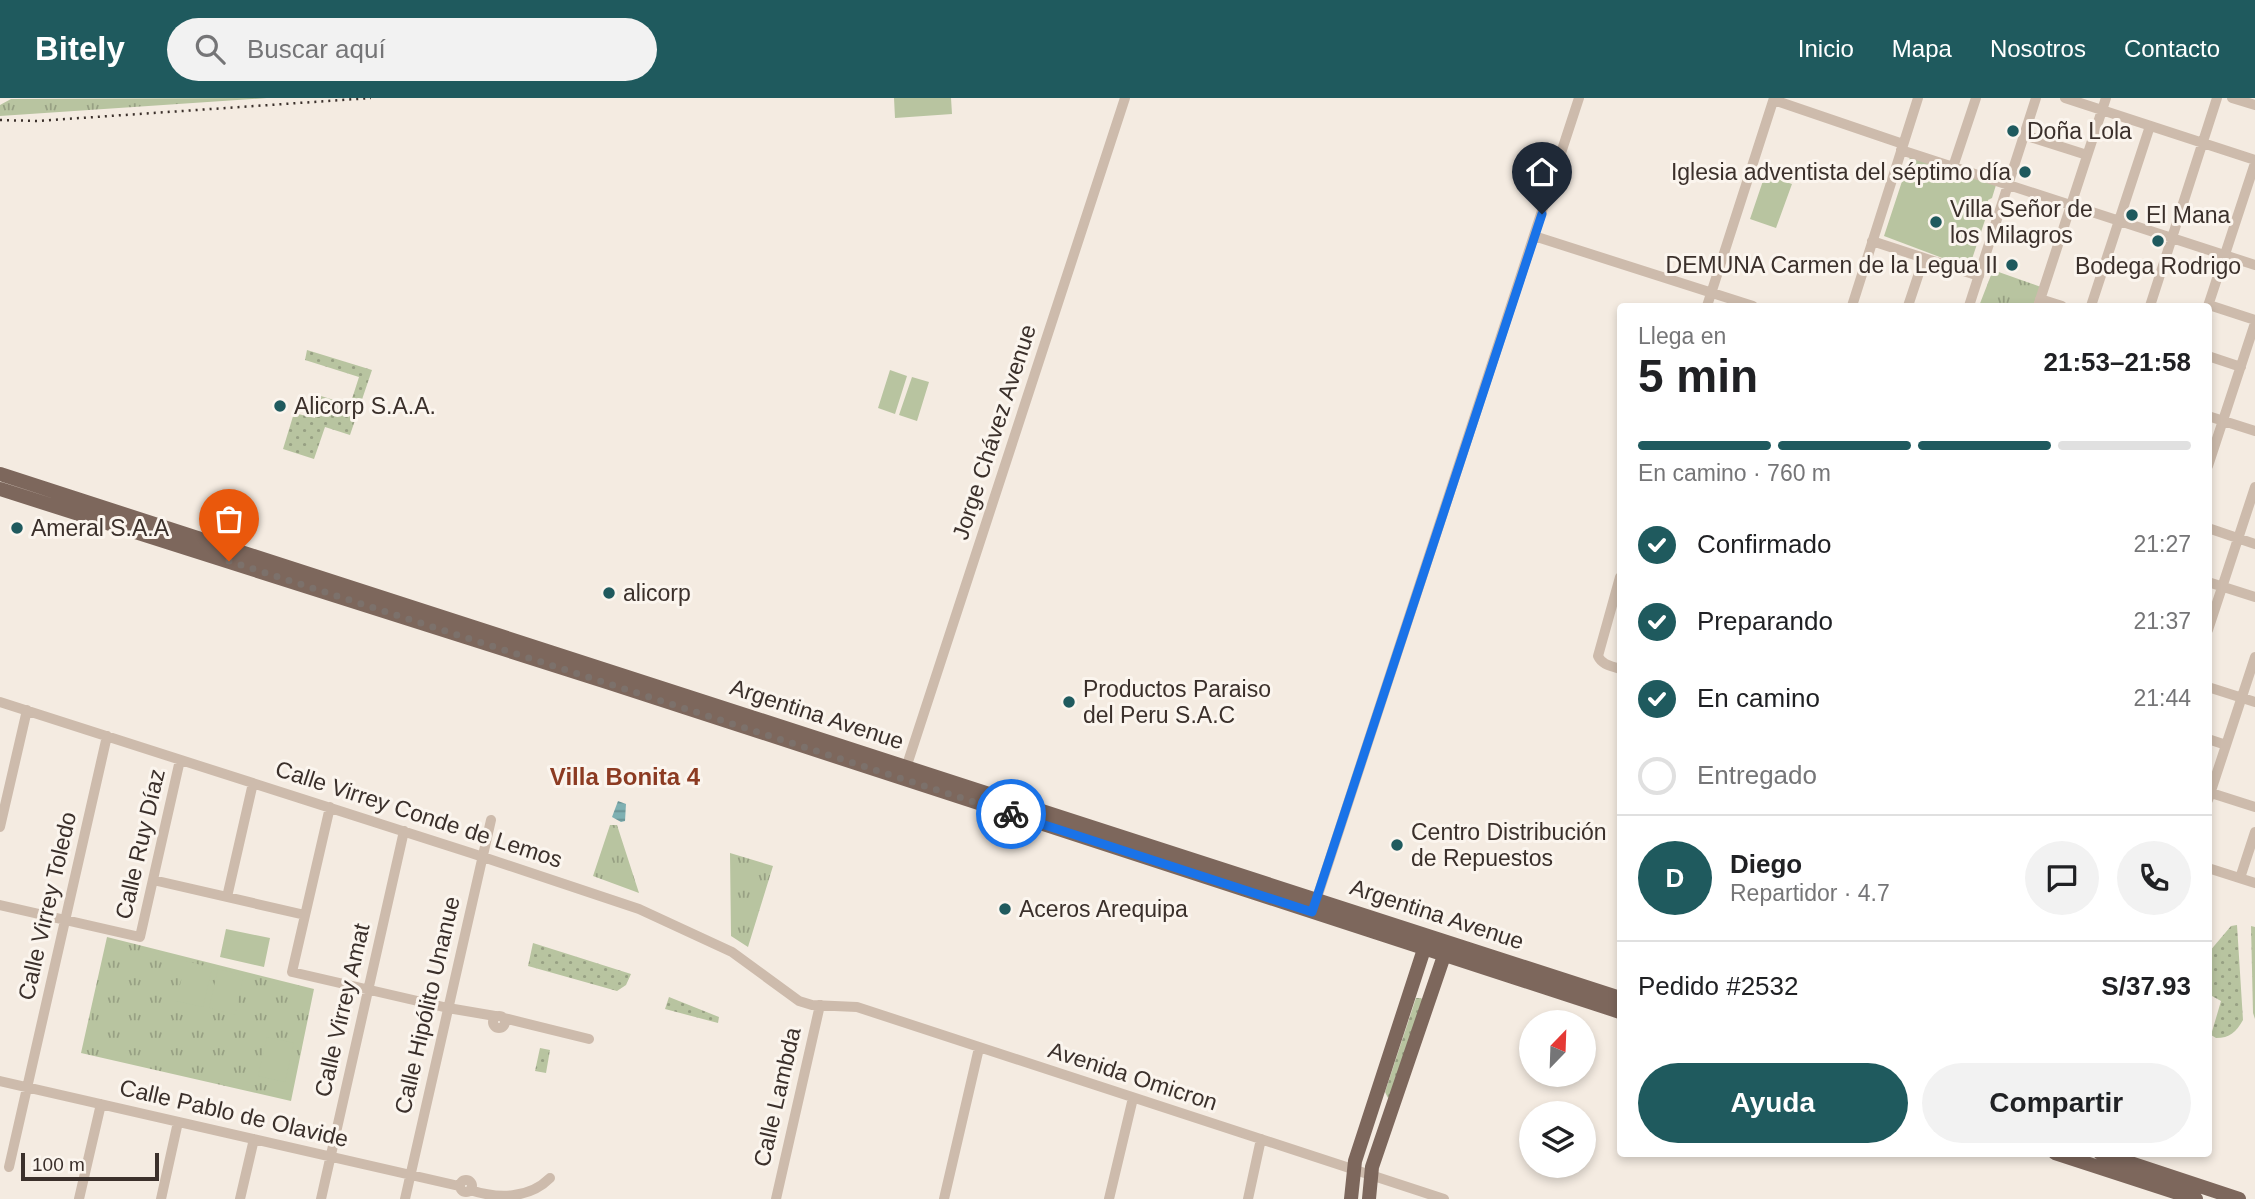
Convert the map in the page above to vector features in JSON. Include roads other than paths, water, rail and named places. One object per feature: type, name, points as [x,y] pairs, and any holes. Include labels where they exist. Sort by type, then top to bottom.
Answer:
[{"type":"main road","name":"Argentina Avenue","points":[[0,474],[307,580],[1617,1005]]},
{"type":"main road","name":"Argentina Avenue","points":[[0,489],[259,564]]},
{"type":"main road","points":[[1351,1199],[1353,1169],[1362,1138],[1427,942]]},
{"type":"main road","points":[[1369,1199],[1370,1174],[1379,1144],[1446,948]]},
{"type":"main road","points":[[1410,991],[1430,998]]},
{"type":"main road","points":[[1362,1138],[1379,1144]]},
{"type":"main road","points":[[2067,1157],[2196,1199]]},
{"type":"main road","points":[[2112,1157],[2239,1199]]},
{"type":"street","name":"Jorge Chávez Avenue","points":[[904,773],[1125,98]]},
{"type":"street","points":[[1314,906],[1579,98]]},
{"type":"street","points":[[1853,303],[1918,98]]},
{"type":"street","points":[[1953,167],[1976,98]]},
{"type":"street","points":[[1970,303],[2036,98]]},
{"type":"street","points":[[2065,98],[2255,162],[2210,303]]},
{"type":"street","points":[[2039,303],[2106,98]]},
{"type":"street","points":[[2151,303],[2217,98]]},
{"type":"street","points":[[2232,98],[2255,105]]},
{"type":"street","points":[[1708,303],[1774,99],[1953,167],[2255,265]]},
{"type":"street","points":[[2092,303],[2150,126]]},
{"type":"street","points":[[2024,135],[2087,155]]},
{"type":"street","points":[[1534,236],[1743,303]]},
{"type":"street","points":[[1872,241],[1979,276]]},
{"type":"street","points":[[1909,303],[1924,258]]},
{"type":"street","points":[[2212,307],[2255,322],[2212,454]]},
{"type":"street","points":[[2212,357],[2241,367]]},
{"type":"street","points":[[2212,417],[2255,431]]},
{"type":"street","points":[[2212,619],[2255,487]]},
{"type":"street","points":[[2212,529],[2255,544]]},
{"type":"street","points":[[2212,583],[2255,597]]},
{"type":"street","points":[[1617,587],[1598,650],[1600,661],[1617,668]]},
{"type":"street","points":[[2212,786],[2255,657]]},
{"type":"street","points":[[2212,688],[2255,702]]},
{"type":"street","name":"Calle Virrey Conde de Lemos","points":[[0,702],[483,856],[639,909],[732,952],[789,995],[807,1004]]},
{"type":"street","points":[[0,827],[27,710]]},
{"type":"street","name":"Calle Virrey Toledo","points":[[9,1167],[107,736]]},
{"type":"street","points":[[2212,741],[2226,745]]},
{"type":"street","name":"Calle Ruy Díaz","points":[[65,919],[140,937],[180,760]]},
{"type":"street","points":[[227,897],[253,783]]},
{"type":"street","points":[[2212,796],[2255,807]]},
{"type":"street","points":[[330,807],[292,972],[589,1039]]},
{"type":"street","name":"Calle Hipólito Unanue","points":[[405,1199],[491,820]]},
{"type":"street","name":"Calle Virrey Amat","points":[[321,1199],[404,831]]},
{"type":"street","points":[[2240,878],[2255,832]]},
{"type":"street","points":[[2212,869],[2255,883]]},
{"type":"street","points":[[153,880],[305,915]]},
{"type":"street","points":[[0,905],[65,919]]},
{"type":"street","name":"Avenida Omicron","points":[[807,1004],[857,1007],[1444,1199]]},
{"type":"street","name":"Calle Lambda","points":[[776,1199],[820,1005]]},
{"type":"street","points":[[944,1199],[978,1048]]},
{"type":"street","name":"Calle Pablo de Olavide","points":[[0,1081],[465,1188],[490,1198],[519,1197],[537,1190],[550,1178]]},
{"type":"street","points":[[1109,1199],[1133,1098]]},
{"type":"street","points":[[79,1199],[101,1104]]},
{"type":"street","points":[[161,1199],[178,1122]]},
{"type":"street","points":[[240,1199],[254,1139]]},
{"type":"street","points":[[1248,1199],[1261,1139]]},
{"type":"water","points":[[618,801],[626,804],[625,821],[621,822],[612,817]]},
{"type":"railway","points":[[0,120],[37,121],[371,98]]},
{"type":"place","name":"Doña Lola","points":[[2013,131]]},
{"type":"place","name":"Iglesia adventista del séptimo día","points":[[2025,172]]},
{"type":"place","name":"El Mana","points":[[2132,215]]},
{"type":"place","name":"Villa Señor de los Milagros","points":[[1936,222]]},
{"type":"place","name":"Bodega Rodrigo","points":[[2158,241]]},
{"type":"place","name":"DEMUNA Carmen de la Legua II","points":[[2012,265]]},
{"type":"place","name":"Alicorp S.A.A.","points":[[280,406]]},
{"type":"place","name":"Ameral S.A.A","points":[[17,528]]},
{"type":"place","name":"alicorp","points":[[609,593]]},
{"type":"place","name":"Productos Paraiso del Peru S.A.C","points":[[1069,702]]},
{"type":"place","name":"Centro Distribución de Repuestos","points":[[1397,845]]},
{"type":"place","name":"Aceros Arequipa","points":[[1005,909]]},
{"type":"district","name":"Villa Bonita 4","points":[[625,777]]}]
